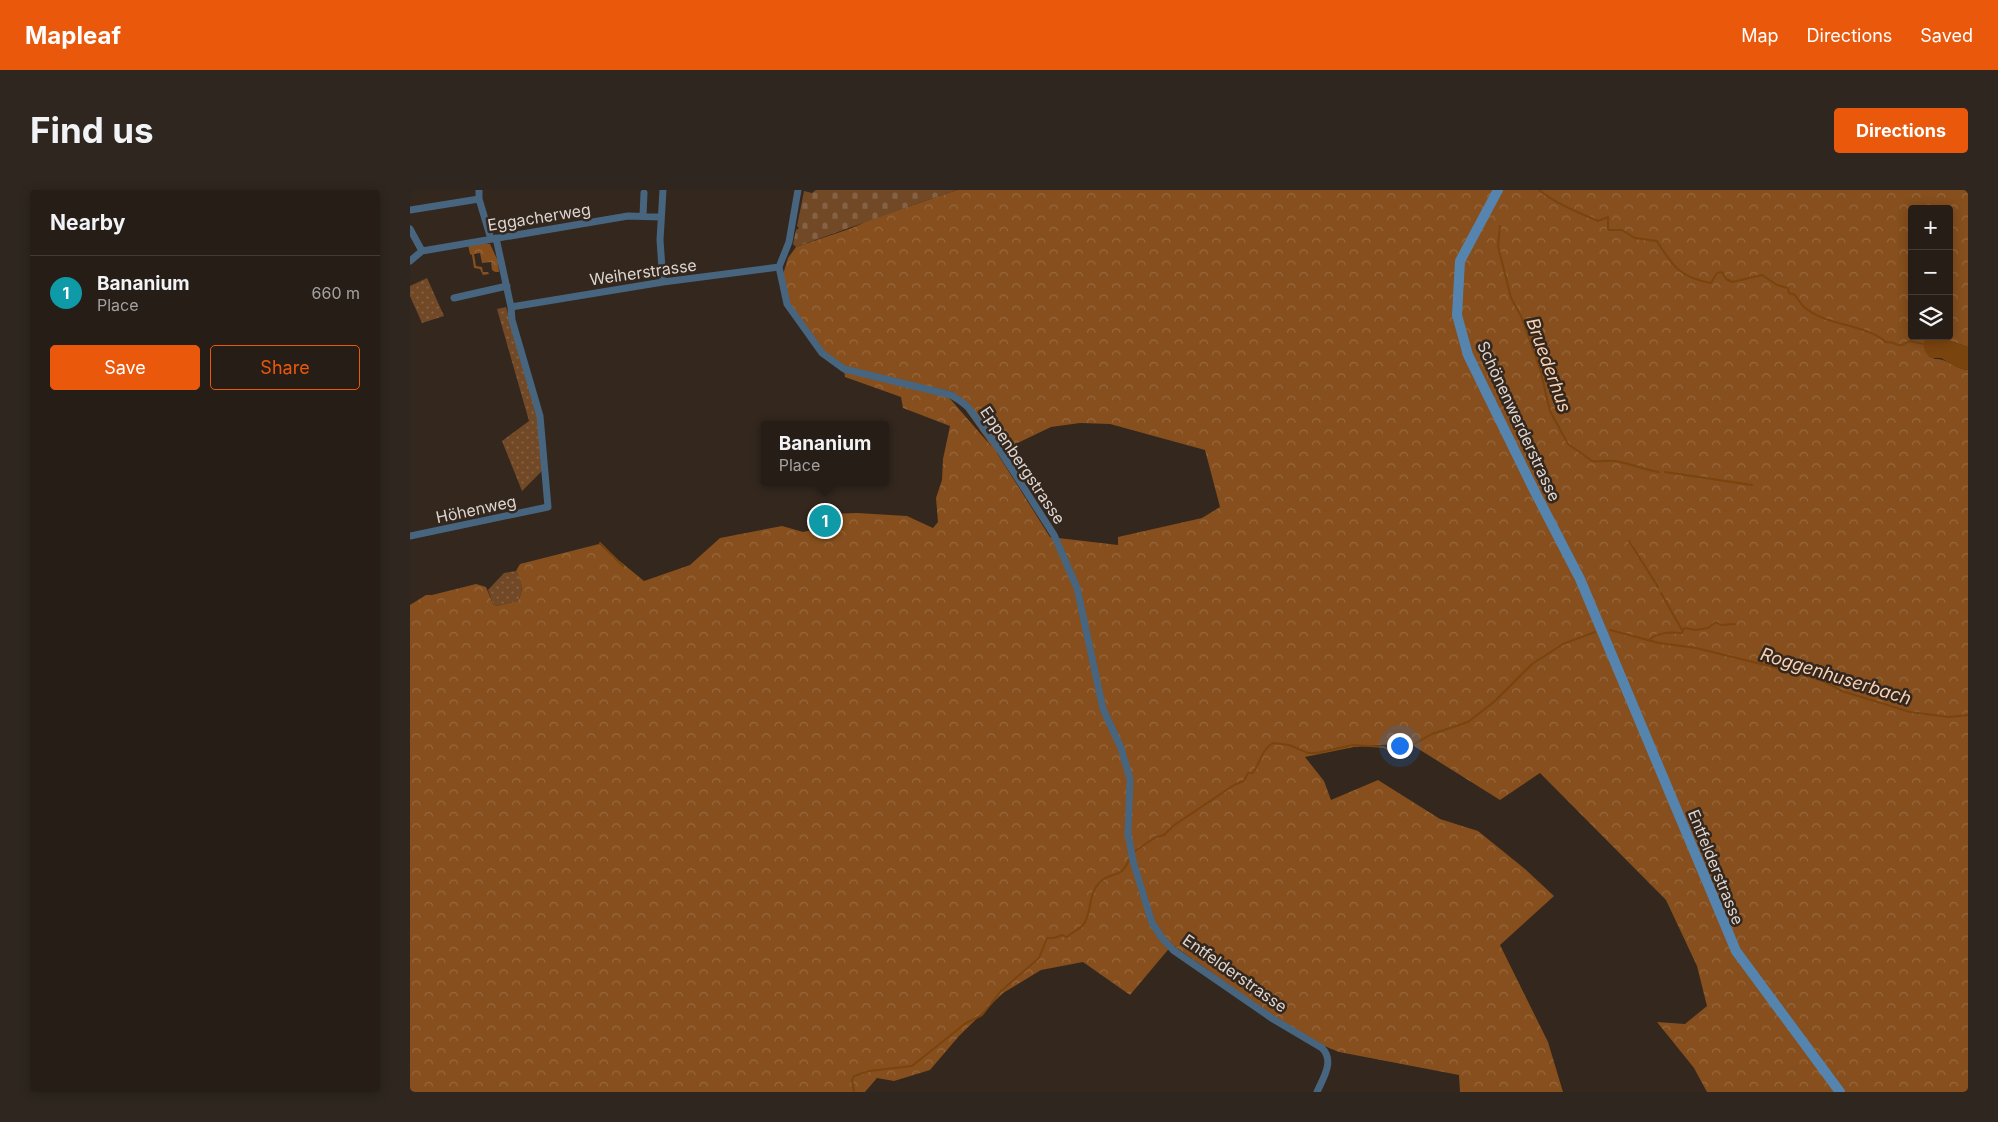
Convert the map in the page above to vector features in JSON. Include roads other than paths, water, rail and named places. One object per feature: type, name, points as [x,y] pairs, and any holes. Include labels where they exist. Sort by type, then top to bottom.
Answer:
[{"type":"street","points":[[479,190],[479,198],[494,239],[511,307]]},
{"type":"street","points":[[663,190],[660,240],[663,282]]},
{"type":"street","points":[[779,267],[789,242],[798,190]]},
{"type":"street","name":"Schönenwerderstrasse","points":[[1498,190],[1460,261],[1457,315],[1468,355],[1483,388],[1534,492],[1580,579],[1604,632]]},
{"type":"street","points":[[643,216],[644,193]]},
{"type":"street","points":[[410,210],[479,198]]},
{"type":"street","name":"Eggacherweg","points":[[422,251],[628,216],[661,217]]},
{"type":"street","points":[[410,229],[422,251],[410,261]]},
{"type":"street","name":"Weiherstrasse","points":[[511,307],[663,282],[779,267]]},
{"type":"street","name":"Eppenbergstrasse","points":[[779,267],[787,304],[822,353],[844,369],[951,395],[968,407],[999,448],[1054,536],[1077,588],[1104,709],[1121,748],[1130,779],[1128,834],[1133,861]]},
{"type":"street","points":[[454,298],[507,286]]},
{"type":"street","name":"Höhenweg","points":[[410,536],[548,507],[540,416],[512,320],[511,307]]},
{"type":"street","name":"Entfelderstrasse","points":[[1604,632],[1716,908],[1736,950],[1840,1092]]},
{"type":"street","name":"Entfelderstrasse","points":[[1133,861],[1152,923],[1173,950],[1273,1019],[1322,1048],[1327,1053],[1328,1063],[1317,1092]]},
{"type":"waterway","points":[[1539,190],[1560,204],[1598,221],[1608,217],[1608,230],[1622,230],[1635,238],[1657,241],[1678,270],[1692,278],[1711,283],[1717,273],[1722,272],[1726,279],[1732,282],[1762,275],[1777,285],[1788,288],[1789,293],[1795,295],[1804,307],[1824,318],[1867,331],[1886,342],[1900,345],[1910,341],[1923,344]]},
{"type":"waterway","name":"Bruederhus","points":[[1500,226],[1498,246],[1511,298],[1521,316],[1540,369],[1550,411],[1568,444],[1592,461],[1617,461],[1659,472]]},
{"type":"waterway","name":"Bruederhus","points":[[1665,472],[1752,485]]},
{"type":"waterway","points":[[1629,541],[1658,587]]},
{"type":"waterway","points":[[600,543],[623,566]]},
{"type":"waterway","points":[[1661,593],[1682,630]]},
{"type":"waterway","points":[[1649,640],[1664,633],[1682,633],[1684,628],[1696,630],[1708,628],[1716,622],[1721,625],[1735,624]]},
{"type":"waterway","name":"Roggenhuserbach","points":[[1610,630],[1659,643],[1696,648],[1802,674],[1825,682],[1842,691],[1910,712],[1949,717],[1968,715]]},
{"type":"waterway","name":"Roggenhuserbach","points":[[1135,851],[1156,837],[1164,835],[1173,826],[1234,785],[1244,781],[1248,773],[1253,773],[1264,752],[1273,743],[1289,745],[1308,753],[1353,745],[1384,747],[1396,754],[1432,734],[1468,722],[1495,701],[1532,664],[1563,644],[1595,632]]},
{"type":"waterway","name":"Roggenhuserbach","points":[[854,1092],[852,1080],[854,1076],[869,1071],[912,1066],[966,1023],[982,1015],[1001,991],[1039,958],[1047,938],[1062,935],[1067,937],[1082,926],[1087,917],[1096,887],[1105,878],[1120,873],[1130,858]]},
{"type":"place","name":"Bananium","points":[[825,521]]}]
